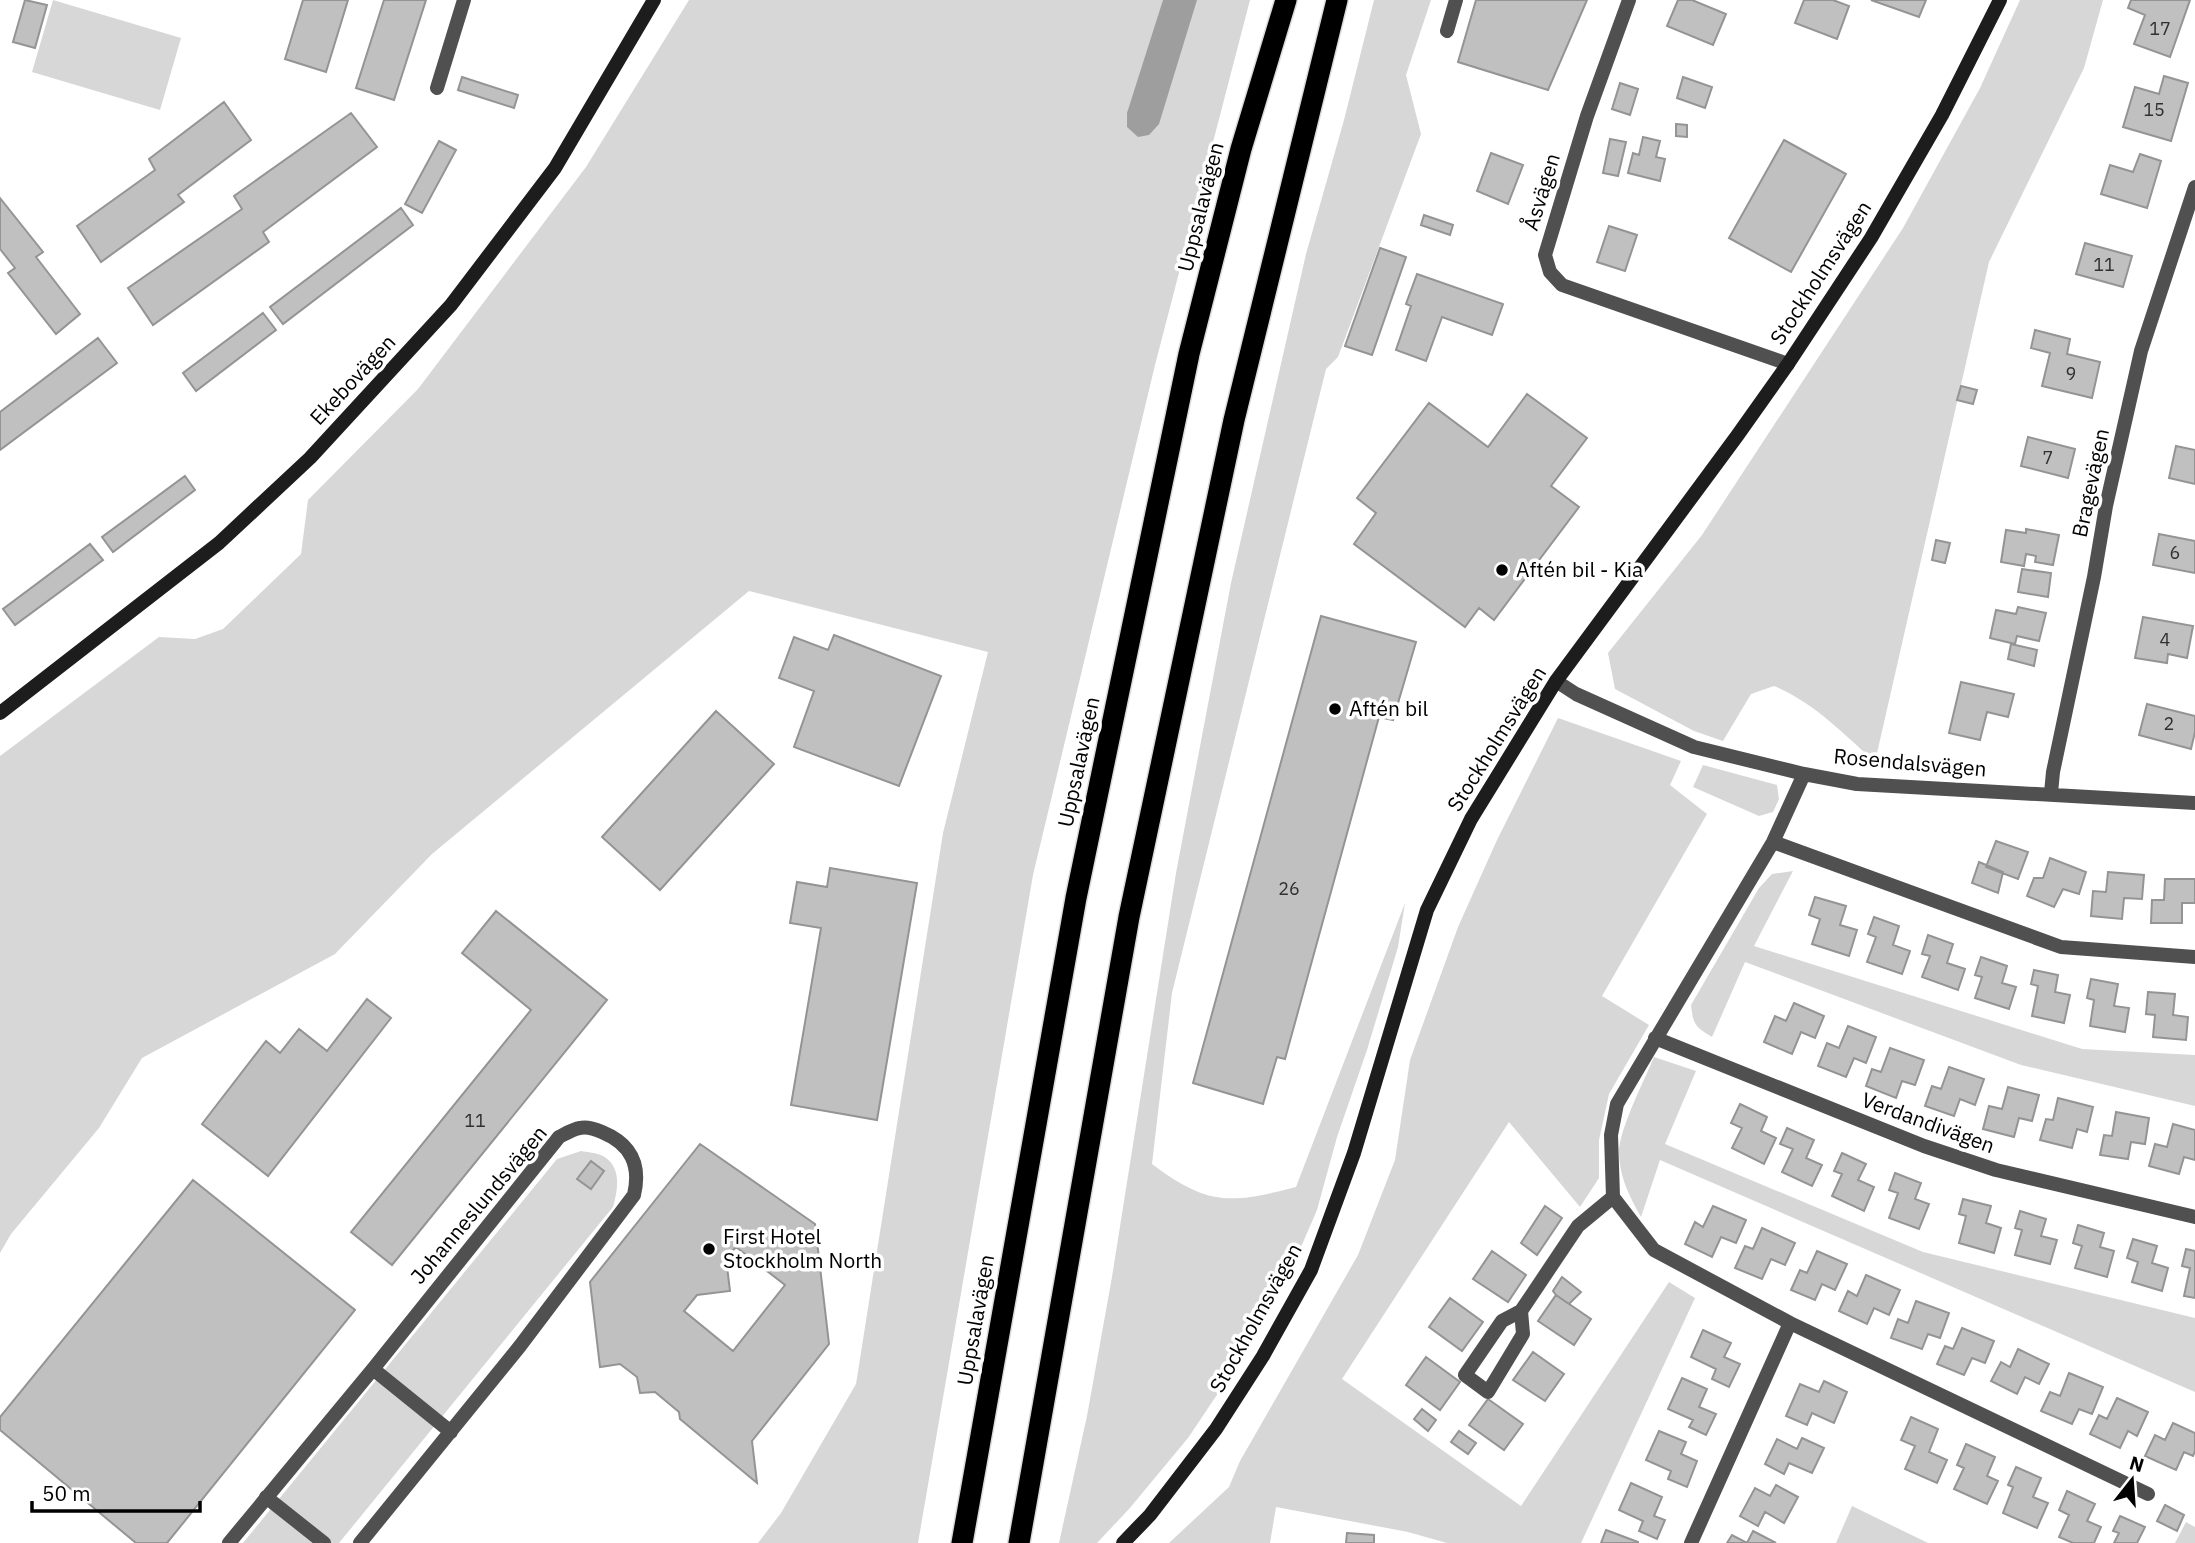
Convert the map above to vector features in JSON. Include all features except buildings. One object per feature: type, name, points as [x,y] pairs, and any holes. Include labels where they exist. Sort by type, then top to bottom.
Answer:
[{"type":"highway","points":[[1241,149],[1274,0]]},
{"type":"highway","name":"Uppsalavägen","points":[[962,1543],[1076,898],[1186,367],[1241,149],[1286,0]]},
{"type":"highway","points":[[1020,1543],[1129,917],[1234,420],[1337,0]]},
{"type":"main road","name":"Ekebovägen","points":[[1,711],[219,543],[310,458],[441,315],[555,168],[654,0]]},
{"type":"main road","name":"Stockholmsvägen","points":[[1122,1543],[1150,1515],[1216,1429],[1263,1356],[1311,1270],[1354,1153],[1427,910],[1471,819],[1556,681],[1788,364],[1871,239],[1942,115],[2000,0]]},
{"type":"street","points":[[437,88],[464,0]]},
{"type":"street","points":[[1447,31],[1456,0]]},
{"type":"street","name":"Åsvägen","points":[[1629,0],[1587,116],[1545,255],[1550,272],[1562,285],[1788,364]]},
{"type":"street","name":"Bragevägen","points":[[2051,793],[2106,506],[2141,351],[2195,187]]},
{"type":"street","name":"Rosendalsvägen","points":[[1556,681],[1576,694],[1694,747],[1804,774],[1857,783],[2195,803]]},
{"type":"street","points":[[1804,774],[1773,842],[1618,1104],[1611,1135],[1613,1197],[1654,1250],[1790,1323],[2148,1494]]},
{"type":"street","points":[[1773,842],[2061,947],[2195,957]]},
{"type":"street","name":"Verdandivägen","points":[[1656,1038],[1936,1150],[1996,1170],[2195,1217]]},
{"type":"street","name":"Johanneslundsvägen","points":[[229,1543],[559,1137],[579,1128],[594,1129],[613,1137],[628,1150],[634,1161],[639,1176],[634,1195],[520,1346],[360,1543]]},
{"type":"street","points":[[1521,1311],[1523,1334],[1488,1392],[1465,1375],[1502,1321],[1521,1311],[1578,1226],[1613,1197]]},
{"type":"street","points":[[1691,1543],[1790,1323]]},
{"type":"street","points":[[373,1369],[451,1432]]},
{"type":"street","points":[[266,1497],[324,1543]]},
{"type":"shaded area","points":[[53,0],[181,38],[160,110],[32,72]]},
{"type":"shaded area","points":[[689,0],[1250,0],[1155,365],[1033,875],[918,1543],[758,1543],[781,1513],[856,1384],[943,833],[988,652],[749,591],[432,854],[335,954],[142,1058],[99,1128],[11,1234],[0,1253],[0,756],[159,637],[195,639],[223,629],[301,554],[308,500],[418,389],[586,167]]},
{"type":"shaded area","points":[[1163,0],[1197,0],[1159,124],[1149,135],[1138,137],[1127,127],[1127,113]]},
{"type":"shaded area","points":[[1374,0],[1431,0],[1406,75],[1421,134],[1338,357],[1326,369],[1172,993],[1152,1164],[1189,1188],[1220,1198],[1254,1196],[1296,1187],[1405,903],[1398,947],[1337,1137],[1317,1210],[1288,1277],[1259,1332],[1188,1438],[1097,1543],[1059,1543],[1087,1416],[1112,1277],[1176,873],[1231,583],[1306,254]]},
{"type":"shaded area","points":[[2020,0],[2103,0],[2084,68],[1989,262],[1875,762],[1815,710],[1774,686],[1751,694],[1723,741],[1694,731],[1615,689],[1608,653],[1702,535],[1903,228],[1980,88]]},
{"type":"shaded area","points":[[1558,718],[1681,761],[1670,785],[1707,814],[1602,996],[1649,1025],[1609,1094],[1599,1140],[1599,1178],[1580,1207],[1509,1122],[1342,1379],[1521,1506],[1669,1282],[1695,1298],[1581,1543],[1447,1543],[1408,1532],[1276,1507],[1270,1543],[1169,1543],[1229,1487],[1240,1461],[1358,1255],[1395,1160],[1410,1060],[1458,927],[1497,840]]},
{"type":"shaded area","points":[[1703,765],[1777,785],[1779,799],[1773,812],[1759,816],[1693,787]]},
{"type":"shaded area","points":[[1793,871],[1754,946],[2082,1049],[2195,1055],[2195,1106],[2021,1065],[1745,962],[1712,1037],[1696,1024],[1691,1005],[1759,888],[1772,874]]},
{"type":"shaded area","points":[[1654,1057],[1696,1071],[1665,1144],[1923,1252],[2195,1318],[2195,1392],[1660,1160],[1641,1217],[1629,1195],[1619,1155],[1627,1120]]},
{"type":"shaded area","points":[[581,1151],[603,1156],[613,1166],[617,1186],[613,1207],[339,1543],[243,1543],[557,1159]]},
{"type":"shaded area","points":[[1852,1506],[1928,1543],[1836,1543]]},
{"type":"shaded area","points":[[2186,1522],[2195,1527],[2195,1543],[2175,1543]]},
{"type":"place","name":"Aftén bil - Kia","points":[[1502,570]]},
{"type":"place","name":"Aftén bil","points":[[1335,709]]},
{"type":"place","name":"First Hotel Stockholm North","points":[[709,1249]]}]
